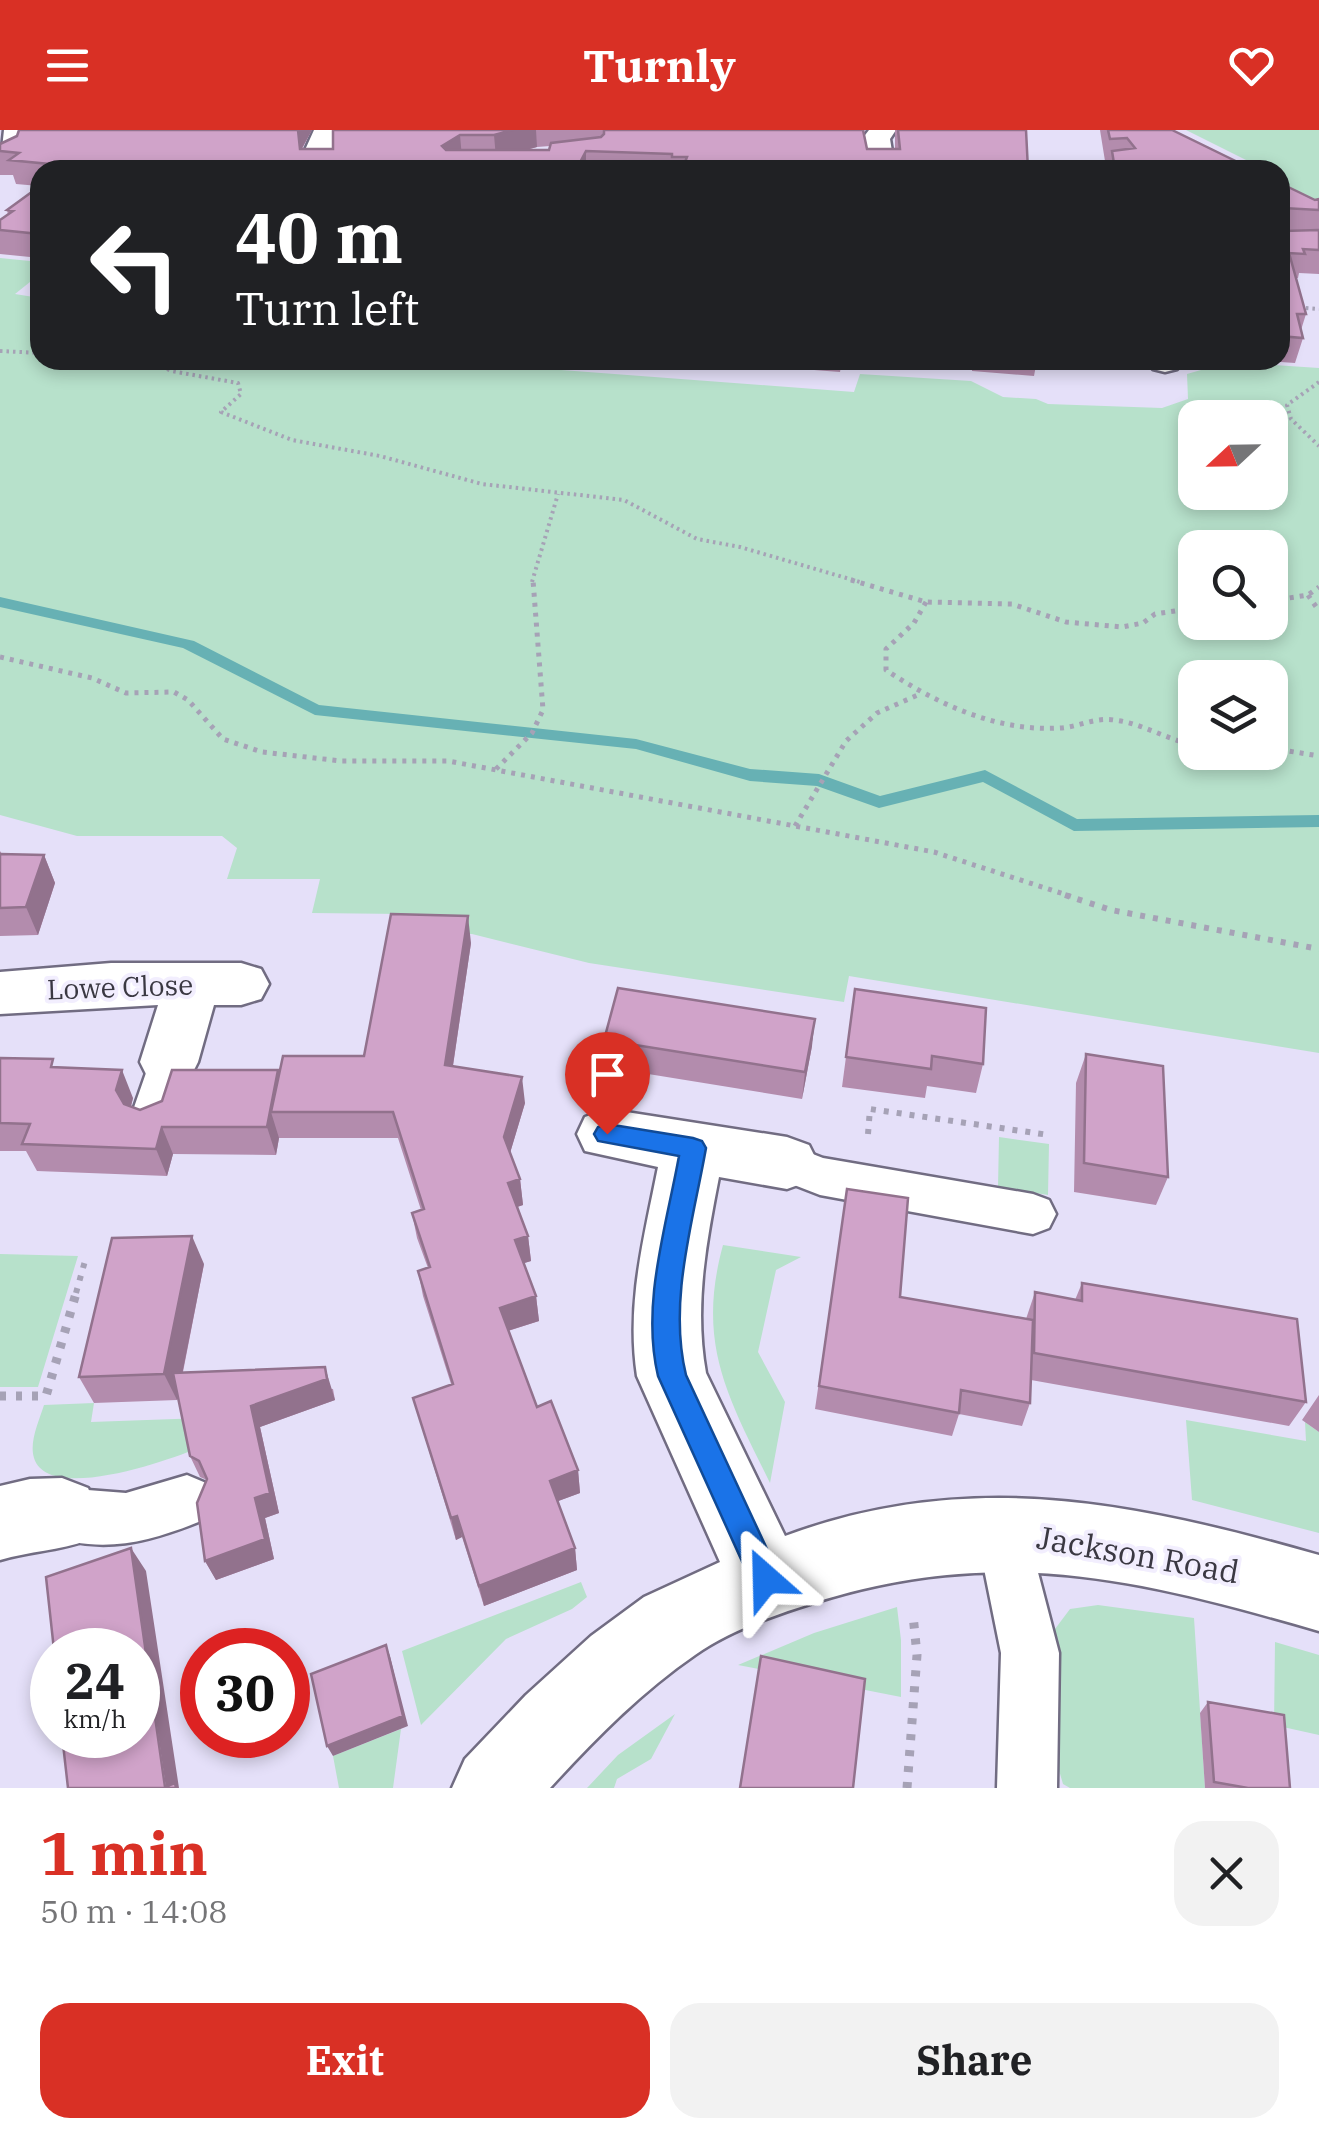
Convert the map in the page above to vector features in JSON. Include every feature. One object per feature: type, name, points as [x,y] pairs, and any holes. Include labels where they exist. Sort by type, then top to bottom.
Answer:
[{"type":"street","points":[[320,160],[327,130]]},
{"type":"street","points":[[879,160],[876,139],[883,130]]},
{"type":"street","name":"Lowe Close","points":[[0,994],[111,984],[216,984],[169,1062]]},
{"type":"street","points":[[607,1134],[786,1163]]},
{"type":"street","points":[[693,1148],[667,1295],[664,1340],[672,1376],[766,1579]]},
{"type":"street","name":"Jackson Road","points":[[494,1788],[596,1683],[669,1626],[766,1579],[897,1546],[1004,1534],[1059,1535],[1164,1554],[1319,1593]]},
{"type":"lane","points":[[152,1116],[169,1062]]},
{"type":"lane","points":[[786,1163],[820,1176],[1033,1214]]},
{"type":"lane","points":[[31,1519],[139,1520],[187,1502]]},
{"type":"lane","points":[[1004,1534],[1030,1653],[1027,1788]]},
{"type":"path","points":[[1290,307],[1319,309]]},
{"type":"path","points":[[0,350],[30,352]]},
{"type":"path","points":[[166,370],[228,378],[242,389],[221,412],[292,440],[380,456],[482,484],[624,500],[696,539],[740,547],[926,602],[1012,604],[1066,622],[1122,627],[1142,623],[1155,614],[1178,611]]},
{"type":"path","points":[[1319,382],[1287,404],[1291,418],[1319,446]]},
{"type":"path","points":[[495,770],[532,733],[544,710],[531,587],[558,493]]},
{"type":"path","points":[[1288,598],[1308,595],[1319,587]]},
{"type":"path","points":[[1308,595],[1319,611]]},
{"type":"path","points":[[926,602],[914,622],[886,649],[886,670],[920,694],[1016,728],[1063,728],[1106,720],[1133,724],[1178,743]]},
{"type":"path","points":[[0,657],[92,678],[126,694],[174,692],[188,700],[223,740],[262,752],[341,761],[448,761],[934,852],[1110,910],[1319,950]]},
{"type":"path","points":[[795,826],[846,741],[877,713],[920,694]]},
{"type":"path","points":[[1288,751],[1319,756]]},
{"type":"path","points":[[867,1140],[870,1110],[1049,1135]]},
{"type":"path","points":[[0,1396],[46,1396],[85,1260]]},
{"type":"path","points":[[897,1546],[912,1610],[917,1655],[908,1788]]},
{"type":"green space","points":[[1186,130],[1319,130],[1319,213],[1290,199],[1290,160],[1246,160]]},
{"type":"green space","points":[[0,258],[30,261],[30,282],[15,294],[30,296],[30,370],[561,370],[854,392],[860,374],[971,381],[1003,397],[1036,399],[1048,404],[1162,408],[1178,402],[1178,510],[1288,510],[1288,400],[1185,400],[1187,374],[1201,370],[1319,368],[1319,1053],[849,976],[844,1002],[589,963],[472,934],[399,933],[402,914],[312,913],[320,879],[227,879],[237,848],[222,836],[77,836],[0,815]]},
{"type":"green space","points":[[999,1137],[1049,1144],[1048,1195],[998,1187]]},
{"type":"green space","points":[[723,1245],[801,1257],[776,1270],[758,1352],[785,1402],[770,1483],[730,1396],[715,1341],[713,1312]]},
{"type":"green space","points":[[0,1254],[78,1256],[38,1387],[0,1387]]},
{"type":"green space","points":[[94,1403],[91,1422],[203,1418],[196,1449],[109,1475],[61,1477],[44,1471],[34,1458],[33,1445],[44,1405]]},
{"type":"green space","points":[[1186,1420],[1306,1441],[1305,1422],[1319,1432],[1319,1533],[1192,1500]]},
{"type":"green space","points":[[581,1582],[587,1597],[572,1609],[506,1639],[421,1725],[402,1651]]},
{"type":"green space","points":[[1098,1605],[1194,1618],[1205,1788],[1070,1788],[1063,1784],[1054,1753],[1055,1629],[1070,1609]]},
{"type":"green space","points":[[897,1607],[901,1697],[738,1665],[814,1633]]},
{"type":"green space","points":[[1275,1642],[1319,1655],[1319,1735],[1274,1725]]},
{"type":"green space","points":[[675,1714],[651,1759],[617,1779],[614,1788],[587,1788],[618,1755]]},
{"type":"green space","points":[[401,1729],[393,1788],[339,1788],[333,1756]]},
{"type":"building","points":[[19,130],[298,130],[300,149],[333,149],[333,130],[513,130],[494,135],[460,135],[442,146],[446,150],[549,150],[551,143],[601,137],[604,130],[863,130],[867,149],[900,149],[898,130],[1026,130],[1028,160],[686,160],[687,157],[672,154],[586,151],[581,160],[30,162],[9,160],[19,153],[0,151],[0,144],[17,136]]},
{"type":"building","points":[[1108,130],[1172,130],[1234,160],[1113,160],[1112,151],[1135,148],[1127,138],[1110,139]]},
{"type":"building","points":[[1290,188],[1319,199],[1319,210],[1290,208]]},
{"type":"building","points":[[30,193],[30,233],[0,230],[0,220],[13,211],[7,210]]},
{"type":"building","points":[[1319,230],[1319,250],[1303,249],[1305,254],[1290,253],[1290,231]]},
{"type":"building","points":[[1290,257],[1306,314],[1297,314],[1303,338],[1290,337]]},
{"type":"building","points":[[0,854],[44,855],[26,907],[0,908]]},
{"type":"building","points":[[391,914],[468,916],[445,1065],[522,1077],[504,1137],[520,1179],[508,1183],[528,1236],[515,1240],[536,1296],[500,1308],[537,1407],[551,1401],[578,1470],[550,1481],[575,1548],[479,1586],[457,1516],[451,1518],[413,1398],[453,1384],[418,1271],[430,1267],[412,1213],[424,1209],[393,1112],[271,1112],[283,1056],[364,1056]]},
{"type":"building","points":[[618,988],[815,1019],[805,1072],[604,1040]]},
{"type":"building","points":[[855,989],[986,1008],[983,1064],[932,1056],[931,1069],[846,1057]]},
{"type":"building","points":[[1086,1054],[1163,1066],[1168,1177],[1084,1163]]},
{"type":"building","points":[[0,1058],[53,1059],[51,1067],[122,1070],[116,1090],[124,1104],[140,1110],[162,1101],[172,1070],[278,1070],[267,1127],[162,1127],[156,1149],[22,1144],[30,1124],[0,1123]]},
{"type":"building","points":[[847,1189],[908,1198],[900,1297],[1033,1320],[1030,1403],[961,1390],[959,1413],[819,1386]]},
{"type":"building","points":[[192,1236],[164,1374],[79,1377],[112,1238]]},
{"type":"building","points":[[1082,1283],[1297,1319],[1306,1402],[1034,1353],[1035,1292],[1082,1301]]},
{"type":"building","points":[[325,1367],[327,1379],[251,1406],[270,1493],[255,1498],[265,1539],[205,1561],[197,1503],[207,1479],[199,1461],[190,1456],[173,1373]]},
{"type":"building","points":[[131,1548],[142,1628],[52,1628],[46,1577]]},
{"type":"building","points":[[386,1645],[403,1716],[327,1746],[311,1674]]},
{"type":"building","points":[[761,1656],[865,1679],[853,1788],[740,1788]]},
{"type":"building","points":[[1208,1702],[1284,1715],[1290,1788],[1248,1788],[1214,1782]]},
{"type":"building","points":[[160,1752],[165,1787],[175,1783],[176,1788],[68,1788],[65,1758],[160,1758]]},
{"type":"waterway","points":[[0,602],[188,644],[315,710],[636,744],[750,775],[819,780],[879,802],[985,776],[1074,825],[1319,821]]},
{"type":"route","points":[[607,1134],[693,1148],[667,1295],[664,1340],[672,1376],[766,1579]]}]
